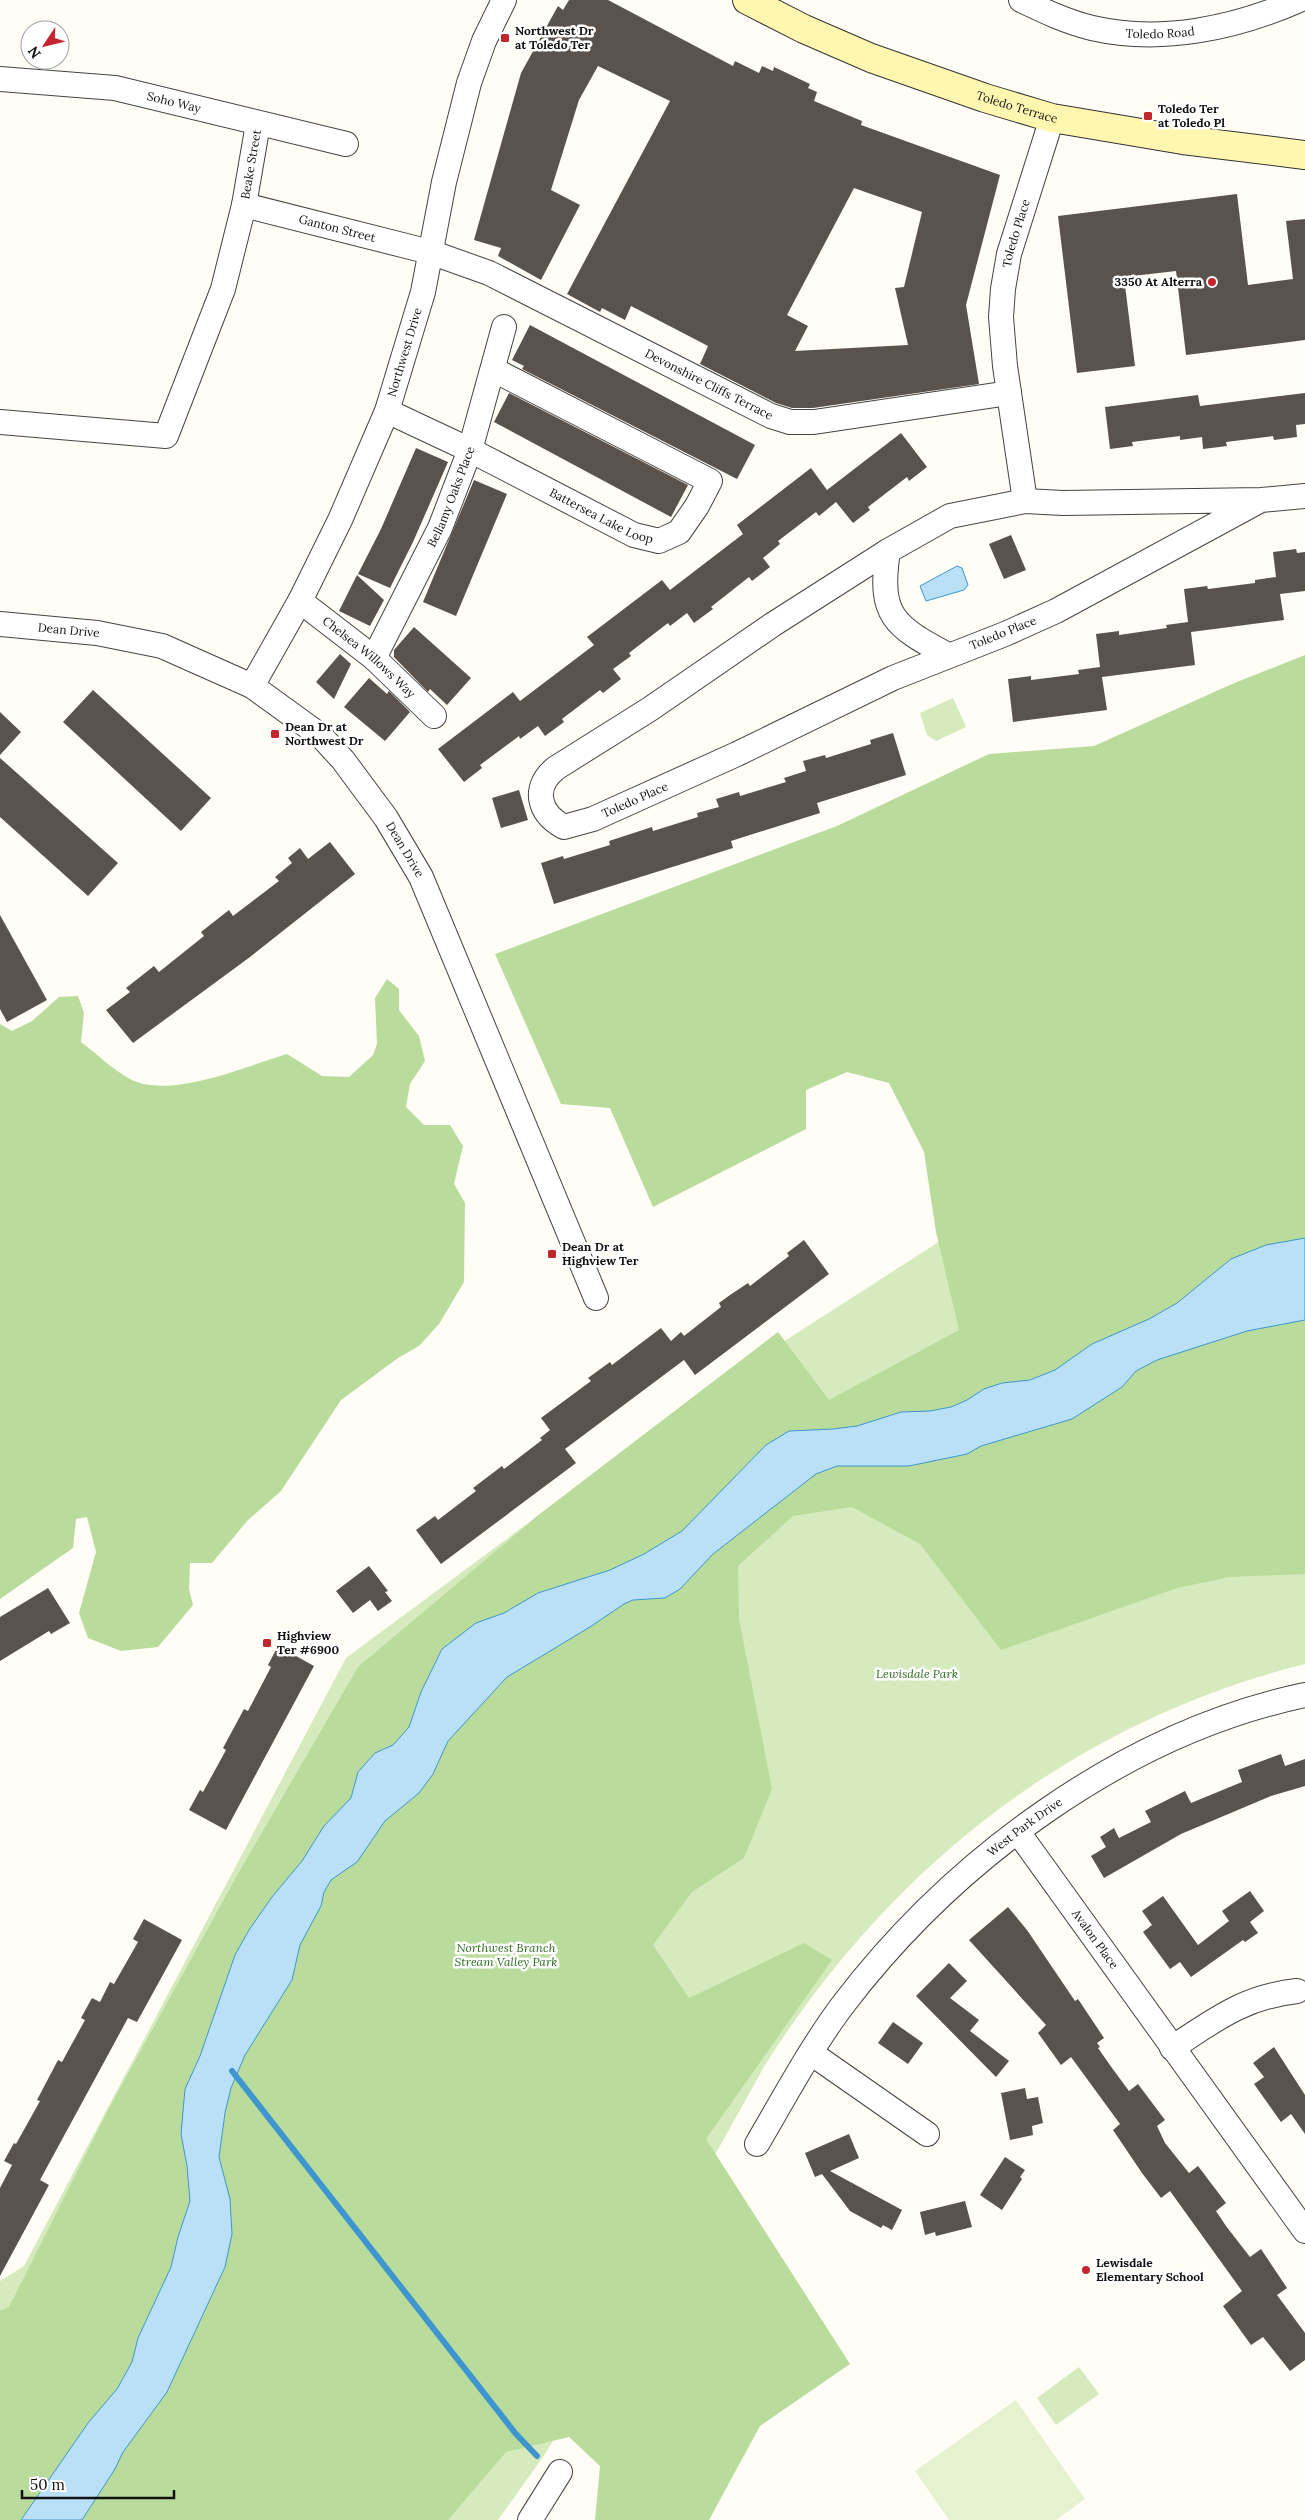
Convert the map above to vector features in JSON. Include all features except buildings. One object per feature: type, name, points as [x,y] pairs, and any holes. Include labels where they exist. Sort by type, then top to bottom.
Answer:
[{"type":"street","name":"Northwest Drive","points":[[252,686],[300,601],[354,490],[387,412],[423,292],[444,182],[469,83],[484,41],[504,0]]},
{"type":"street","name":"Toledo Terrace","points":[[747,0],[804,29],[870,58],[985,98],[1052,118],[1183,140],[1305,155]]},
{"type":"street","name":"Toledo Road","points":[[1021,0],[1070,22],[1093,28],[1152,33],[1218,28],[1278,10],[1299,0]]},
{"type":"street","name":"Soho Way","points":[[0,79],[115,88],[346,144]]},
{"type":"street","name":"Toledo Place","points":[[1025,501],[1009,393],[1001,317],[1005,270],[1052,118]]},
{"type":"street","name":"Beake Street","points":[[0,422],[166,436],[223,289],[244,205],[258,124]]},
{"type":"street","name":"Ganton Street","points":[[244,205],[430,252]]},
{"type":"street","name":"Devonshire Cliffs Terrace","points":[[430,252],[489,272],[771,416],[790,422],[814,422],[1009,393]]},
{"type":"street","name":"Bellamy Oaks Place","points":[[374,658],[440,528],[470,450],[494,370],[504,327]]},
{"type":"street","name":"Battersea Lake Loop","points":[[387,412],[470,450],[634,535],[659,541],[678,532],[697,506],[710,481],[494,370]]},
{"type":"street","name":"Toledo Place","points":[[1261,500],[1056,611],[1005,634],[893,678],[737,754],[592,819],[564,827],[552,820],[546,813],[540,789],[546,776],[556,768],[650,709],[772,625],[888,551],[950,516],[1025,501],[1063,503],[1261,500],[1305,496]]},
{"type":"street","points":[[888,551],[884,580],[892,616],[908,634],[948,655]]},
{"type":"street","name":"Chelsea Willows Way","points":[[300,601],[374,658],[434,716]]},
{"type":"street","name":"Dean Drive","points":[[0,624],[97,633],[162,646],[252,686],[321,736],[343,760],[386,818],[421,877],[596,1298]]},
{"type":"street","name":"West Park Drive","points":[[757,2144],[811,2053],[843,2005],[907,1931],[962,1878],[1018,1832],[1110,1771],[1154,1748],[1229,1716],[1305,1695]]},
{"type":"street","name":"Avalon Place","points":[[1018,1832],[1305,2231]]},
{"type":"street","points":[[1172,2048],[1236,2007],[1264,1996],[1297,1990]]},
{"type":"street","points":[[811,2053],[927,2134]]},
{"type":"street","points":[[536,2517],[560,2472]]},
{"type":"green space","name":"Northwest Branch Stream Valley Park","points":[[1305,655],[1305,1574],[1230,1577],[1177,1588],[1001,1650],[920,1544],[852,1507],[793,1516],[738,1566],[739,1619],[772,1789],[744,1858],[692,1892],[653,1945],[689,1998],[804,1943],[832,1960],[706,2139],[850,2364],[760,2426],[709,2520],[595,2520],[600,2466],[569,2437],[506,2452],[448,2520],[0,2520],[0,2311],[9,2307],[108,2110],[239,1872],[358,1667],[541,1513],[778,1332],[829,1400],[959,1330],[936,1232],[924,1152],[889,1083],[847,1072],[806,1090],[806,1129],[653,1207],[610,1108],[561,1104],[495,954],[837,826],[989,754],[1094,746],[1232,684]]},
{"type":"green space","points":[[953,698],[966,727],[936,741],[927,735],[920,713]]},
{"type":"green space","points":[[387,979],[399,989],[399,1010],[419,1036],[425,1061],[410,1084],[406,1107],[424,1125],[450,1125],[463,1146],[454,1184],[465,1203],[464,1282],[439,1324],[419,1346],[398,1358],[341,1400],[281,1491],[248,1520],[212,1563],[190,1563],[189,1589],[193,1605],[158,1647],[121,1651],[88,1638],[79,1613],[96,1552],[87,1517],[76,1519],[73,1548],[0,1599],[0,1024],[12,1031],[32,1021],[59,997],[78,996],[84,1013],[81,1042],[111,1067],[130,1079],[147,1084],[166,1086],[186,1083],[230,1073],[287,1054],[322,1076],[349,1077],[373,1055],[377,1044],[375,998]]},
{"type":"green space","name":"Northwest Branch Stream Valley Park","points":[[1305,1061],[1305,1664],[1221,1690],[1141,1723],[1066,1764],[996,1811],[931,1866],[870,1926],[815,1993],[765,2065],[583,2392],[545,2454],[498,2520],[0,2520],[0,2281],[24,2266],[346,1658],[702,1394],[1029,1184]]},
{"type":"green space","points":[[1079,2367],[1099,2394],[1056,2425],[1037,2398]]},
{"type":"green space","points":[[1016,2400],[1085,2499],[1056,2520],[949,2520],[915,2471]]},
{"type":"water","points":[[957,566],[962,568],[968,585],[964,590],[926,601],[920,586]]},
{"type":"water","points":[[1305,1238],[1305,1320],[1247,1331],[1157,1360],[1136,1371],[1122,1387],[1072,1419],[981,1446],[967,1454],[909,1466],[837,1466],[816,1474],[713,1554],[680,1589],[665,1598],[633,1600],[624,1604],[590,1627],[507,1677],[448,1741],[433,1774],[419,1793],[385,1821],[357,1862],[331,1880],[324,1892],[321,1906],[300,1945],[292,1980],[245,2055],[231,2088],[225,2113],[219,2157],[230,2199],[232,2234],[225,2267],[167,2392],[123,2452],[115,2469],[82,2520],[21,2520],[88,2423],[117,2389],[132,2362],[138,2338],[171,2267],[178,2237],[190,2201],[187,2166],[181,2134],[185,2089],[200,2056],[235,1955],[249,1930],[272,1897],[302,1861],[324,1826],[351,1798],[358,1772],[375,1753],[393,1745],[409,1727],[421,1692],[442,1649],[476,1623],[504,1613],[538,1593],[610,1570],[644,1554],[682,1531],[766,1445],[789,1431],[857,1426],[901,1412],[930,1411],[951,1407],[967,1400],[984,1389],[1002,1383],[1030,1380],[1055,1370],[1092,1344],[1149,1319],[1177,1303],[1231,1259],[1266,1245]]},
{"type":"waterway","points":[[232,2071],[516,2434],[537,2456]]},
{"type":"place","name":"Northwest Dr at Toledo Ter","points":[[505,38]]},
{"type":"place","name":"Toledo Ter at Toledo Pl","points":[[1148,116]]},
{"type":"place","name":"3350 At Alterra","points":[[1212,282]]},
{"type":"place","name":"Dean Dr at Northwest Dr","points":[[275,734]]},
{"type":"place","name":"Dean Dr at Highview Ter","points":[[552,1254]]},
{"type":"place","name":"Highview Ter #6900","points":[[267,1643]]},
{"type":"place","name":"Lewisdale Elementary School","points":[[1086,2270]]},
{"type":"park label","name":"Lewisdale Park","points":[[917,1674]]}]
